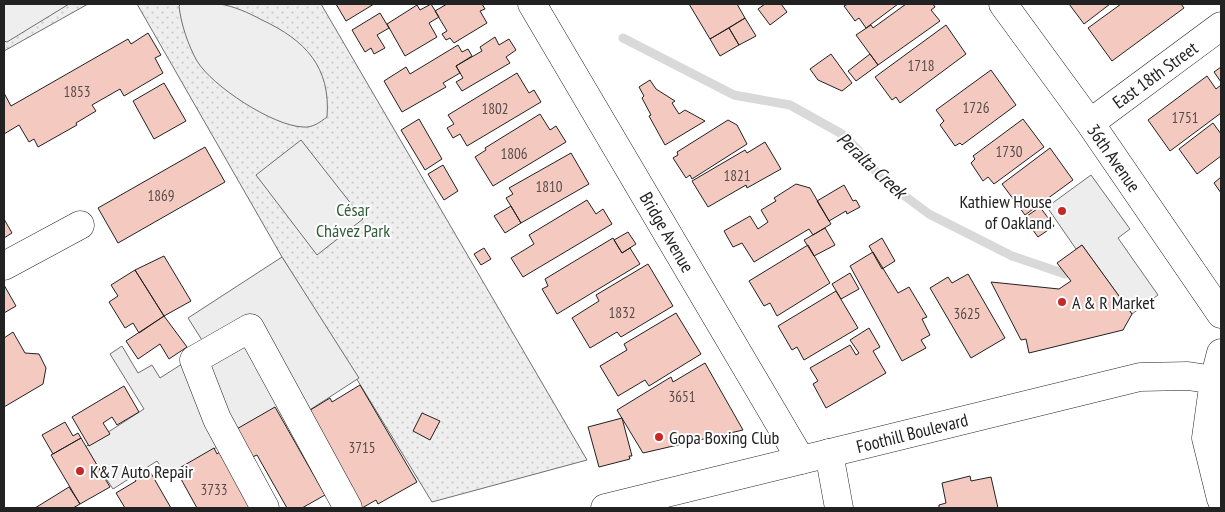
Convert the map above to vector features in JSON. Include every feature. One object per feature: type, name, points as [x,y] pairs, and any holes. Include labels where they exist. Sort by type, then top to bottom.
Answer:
[{"type":"street","name":"Bridge Avenue","points":[[532,4],[801,460]]},
{"type":"street","name":"36th Avenue","points":[[1003,4],[1090,123],[1221,314]]},
{"type":"street","name":"East 18th Street","points":[[1090,123],[1221,26]]},
{"type":"street","points":[[4,266],[80,225]]},
{"type":"street","points":[[265,508],[217,419],[194,360],[250,328],[348,508]]},
{"type":"street","points":[[1221,353],[1206,438],[1221,499]]},
{"type":"street","name":"Foothill Boulevard","points":[[605,508],[1140,377],[1188,376],[1217,380]]},
{"type":"street","points":[[829,453],[839,508]]},
{"type":"green space","points":[[210,3],[230,6],[277,28],[303,46],[320,70],[325,84],[327,117],[310,127],[290,125],[260,112],[229,93],[197,61],[183,27],[179,6],[181,4]]},
{"type":"green space","points":[[4,4],[88,4],[4,51]]},
{"type":"green space","points":[[4,4],[69,4],[7,42],[4,41]]},
{"type":"green space","name":"César Chávez Park","points":[[137,4],[321,4],[587,460],[432,502],[282,257]]},
{"type":"green space","points":[[301,140],[363,219],[317,255],[256,175]]},
{"type":"shaded area","points":[[1091,175],[1130,229],[1118,238],[1158,295],[1132,314],[1082,245],[1076,249],[1047,207]]},
{"type":"shaded area","points":[[282,257],[359,378],[285,426],[274,410],[169,478],[157,461],[113,489],[85,447],[144,409],[110,354],[122,346],[138,373],[152,365],[160,378],[207,348],[188,318]]},
{"type":"building","points":[[336,4],[374,4],[346,21]]},
{"type":"building","points":[[431,4],[439,17],[429,23],[437,37],[405,56],[387,24],[417,5],[420,10]]},
{"type":"building","points":[[447,4],[482,4],[485,9],[480,11],[487,23],[454,43],[450,38],[446,40],[442,34],[447,31],[435,11]]},
{"type":"building","points":[[689,4],[737,4],[745,18],[710,39]]},
{"type":"building","points":[[765,4],[781,4],[787,12],[770,25],[758,9]]},
{"type":"building","points":[[848,4],[898,4],[866,28],[859,18],[855,21],[844,6]]},
{"type":"building","points":[[906,4],[933,4],[935,7],[931,10],[940,21],[878,65],[856,35],[871,25],[873,28]]},
{"type":"building","points":[[1069,4],[1110,4],[1084,24]]},
{"type":"building","points":[[1121,4],[1181,4],[1184,8],[1112,61],[1088,28]]},
{"type":"building","points":[[380,13],[389,28],[377,35],[385,48],[374,54],[371,48],[365,52],[352,30]]},
{"type":"building","points":[[745,18],[756,36],[739,45],[729,28]]},
{"type":"building","points":[[946,25],[966,54],[900,103],[896,97],[892,100],[875,77]]},
{"type":"building","points":[[729,28],[739,45],[720,56],[710,39]]},
{"type":"building","points":[[148,33],[161,55],[155,58],[163,73],[124,96],[120,89],[92,105],[96,111],[76,123],[77,125],[38,147],[34,139],[29,142],[19,125],[4,134],[4,93],[11,106],[128,39],[131,44]]},
{"type":"building","points":[[495,37],[499,45],[509,39],[516,50],[506,57],[510,63],[462,91],[456,82],[463,78],[456,66],[482,51],[480,47]]},
{"type":"building","points":[[458,45],[462,52],[468,49],[472,56],[456,66],[460,73],[443,83],[446,87],[402,112],[384,81],[406,67],[410,74]]},
{"type":"building","points":[[831,54],[852,83],[842,91],[818,80],[810,69]]},
{"type":"building","points":[[870,54],[878,65],[856,81],[848,71]]},
{"type":"building","points":[[1221,67],[1221,82],[1214,72]]},
{"type":"building","points":[[991,70],[1016,105],[962,145],[960,143],[955,146],[940,125],[944,121],[936,110]]},
{"type":"building","points":[[517,73],[529,93],[534,90],[541,102],[467,146],[460,134],[453,138],[447,128],[454,124],[448,115]]},
{"type":"building","points":[[1207,76],[1216,89],[1221,85],[1221,113],[1170,151],[1148,120]]},
{"type":"building","points":[[650,80],[656,89],[675,101],[672,103],[679,114],[685,110],[705,121],[665,145],[649,116],[651,115],[642,98],[644,96],[639,87]]},
{"type":"building","points":[[164,83],[186,121],[154,139],[133,101]]},
{"type":"building","points":[[540,114],[550,130],[556,126],[566,142],[493,186],[475,157],[486,150],[485,148]]},
{"type":"building","points":[[419,119],[442,159],[425,170],[401,130]]},
{"type":"building","points":[[1023,119],[1044,147],[994,184],[988,177],[983,181],[971,163],[975,159],[973,156]]},
{"type":"building","points":[[728,120],[737,125],[747,144],[692,179],[690,175],[686,178],[673,158],[678,155],[677,152]]},
{"type":"building","points":[[1213,123],[1221,134],[1221,156],[1197,174],[1179,149]]},
{"type":"building","points":[[765,142],[781,169],[747,188],[746,185],[708,207],[692,181],[745,150],[747,153]]},
{"type":"building","points":[[205,147],[225,182],[118,243],[98,208]]},
{"type":"building","points":[[1050,148],[1073,180],[1025,215],[1002,184]]},
{"type":"building","points":[[571,153],[589,184],[521,223],[506,198],[513,194],[509,188]]},
{"type":"building","points":[[443,165],[458,191],[444,200],[428,174]]},
{"type":"building","points":[[1221,177],[1221,193],[1214,183]]},
{"type":"building","points":[[796,184],[810,188],[831,224],[813,235],[809,229],[754,262],[742,243],[733,247],[724,231],[750,216],[758,229],[768,222],[761,210],[776,201],[774,198]]},
{"type":"building","points":[[844,185],[853,201],[856,200],[860,207],[847,214],[846,211],[829,221],[817,201]]},
{"type":"building","points":[[587,200],[596,214],[603,209],[612,224],[523,277],[511,258],[534,244],[529,235]]},
{"type":"building","points":[[511,206],[521,223],[505,233],[494,216]]},
{"type":"building","points":[[1040,207],[1054,226],[1038,237],[1024,218]]},
{"type":"building","points":[[4,219],[12,233],[4,238]]},
{"type":"building","points":[[825,228],[835,245],[814,256],[804,240]]},
{"type":"building","points":[[628,232],[636,244],[622,253],[614,240]]},
{"type":"building","points":[[613,238],[622,253],[630,248],[640,264],[557,314],[542,289],[548,286],[545,279]]},
{"type":"building","points":[[882,238],[895,261],[882,269],[869,246]]},
{"type":"building","points":[[808,245],[830,283],[777,316],[770,303],[764,306],[749,281]]},
{"type":"building","name":"A & R Market","points":[[1082,245],[1132,314],[1123,330],[1029,353],[1026,339],[1021,340],[991,282],[1059,289],[1071,281],[1057,263]]},
{"type":"building","points":[[484,248],[491,259],[481,265],[474,254]]},
{"type":"building","points":[[873,252],[898,293],[909,287],[927,317],[922,319],[930,335],[921,340],[926,348],[902,361],[850,266]]},
{"type":"building","points":[[164,256],[191,301],[164,316],[135,270]]},
{"type":"building","points":[[648,264],[673,306],[621,337],[617,332],[590,348],[572,318],[599,301],[596,295]]},
{"type":"building","points":[[135,270],[164,316],[139,333],[133,323],[125,328],[109,302],[118,296],[111,285]]},
{"type":"building","points":[[850,273],[859,289],[841,299],[832,284]]},
{"type":"building","points":[[968,274],[1005,338],[971,358],[930,288],[948,277],[952,283]]},
{"type":"building","points":[[4,285],[16,306],[4,313]]},
{"type":"building","points":[[836,291],[858,328],[804,360],[797,347],[792,350],[778,326]]},
{"type":"building","points":[[676,313],[701,354],[649,386],[645,380],[618,396],[600,366],[627,350],[624,344]]},
{"type":"building","points":[[164,316],[187,347],[169,359],[160,344],[138,359],[126,341]]},
{"type":"building","points":[[869,328],[880,347],[873,351],[886,373],[826,408],[813,384],[818,381],[810,368],[850,345],[856,355],[859,353],[850,340]]},
{"type":"building","points":[[13,332],[25,353],[39,354],[46,368],[43,384],[4,407],[4,338]]},
{"type":"building","points":[[705,363],[743,430],[643,453],[617,410],[671,377],[673,382]]},
{"type":"building","points":[[360,385],[417,482],[378,504],[376,500],[362,508],[307,412],[330,398],[332,402]]},
{"type":"building","points":[[124,386],[139,412],[117,425],[112,417],[103,423],[110,434],[89,446],[72,417]]},
{"type":"building","points":[[275,407],[325,495],[302,508],[287,508],[257,455],[250,458],[235,430]]},
{"type":"building","points":[[422,413],[440,421],[430,440],[413,431]]},
{"type":"building","points":[[622,418],[632,456],[629,456],[630,459],[599,467],[588,427]]},
{"type":"building","points":[[65,422],[73,436],[78,433],[81,438],[53,454],[42,435]]},
{"type":"building","name":"K&7 Auto Repair","points":[[81,438],[110,487],[80,504],[51,455]]},
{"type":"building","points":[[214,448],[217,454],[221,451],[253,508],[197,508],[176,470]]},
{"type":"building","points":[[148,468],[171,508],[125,508],[116,493],[136,481],[133,476]]},
{"type":"building","points":[[970,476],[971,481],[991,477],[998,508],[939,508],[939,505],[946,503],[942,483]]},
{"type":"building","points":[[69,487],[80,504],[73,508],[35,508]]},
{"type":"waterway","name":"Peralta Creek","points":[[623,38],[734,95],[790,105],[842,134],[882,179],[929,214],[1012,256],[1065,274]]},
{"type":"place","name":"Kathiew House of Oakland","points":[[1062,211]]},
{"type":"place","name":"A & R Market","points":[[1062,302]]},
{"type":"place","name":"Gopa Boxing Club","points":[[659,437]]},
{"type":"place","name":"K&7 Auto Repair","points":[[80,471]]}]
